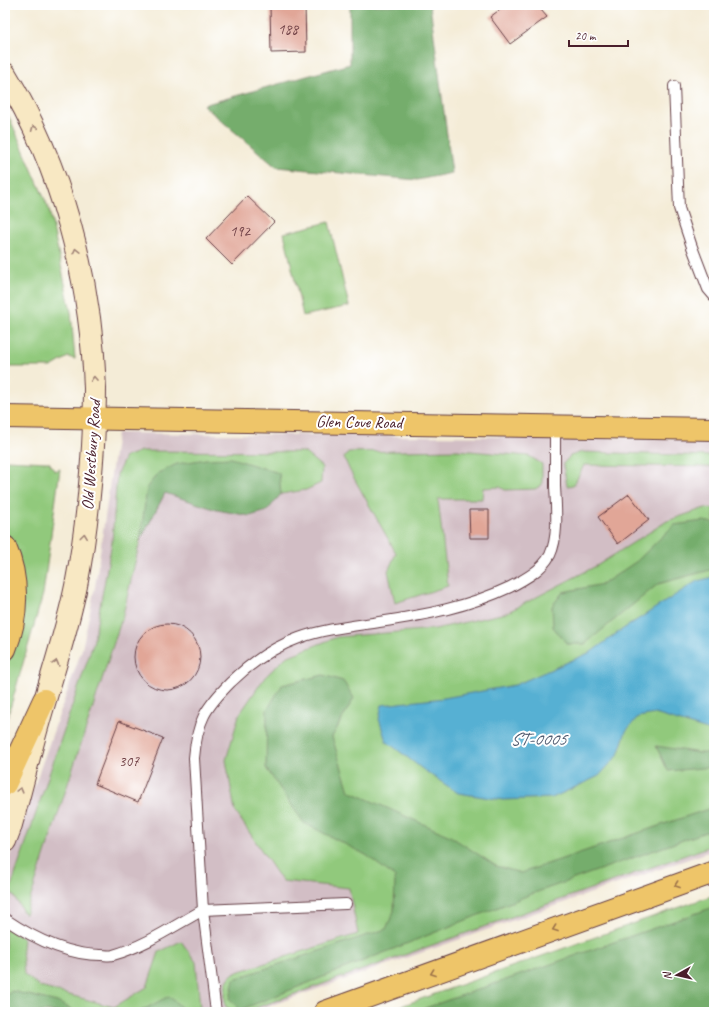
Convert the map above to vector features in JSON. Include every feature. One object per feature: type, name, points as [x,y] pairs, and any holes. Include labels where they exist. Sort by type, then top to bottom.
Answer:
[{"type":"main road","name":"Old Westbury Road","points":[[5,74],[31,122],[54,179],[69,223],[83,286],[94,365],[94,418],[91,480],[83,547],[68,620],[56,665],[44,700],[10,828],[5,841]]},
{"type":"main road","name":"Glen Cove Road","points":[[5,416],[714,428]]},
{"type":"main road","points":[[5,547],[12,570],[15,589],[15,607],[12,625],[5,649]]},
{"type":"main road","points":[[5,784],[44,700]]},
{"type":"main road","points":[[325,1012],[714,872]]},
{"type":"lane","points":[[674,86],[679,208],[708,289],[714,296]]},
{"type":"lane","points":[[216,1012],[203,910],[194,758],[196,738],[200,724],[207,709],[232,681],[258,659],[281,646],[300,638],[328,630],[402,618],[454,607],[489,597],[522,581],[539,569],[549,555],[554,543],[555,425]]},
{"type":"lane","points":[[5,918],[18,928],[61,949],[87,955],[111,956],[142,944],[203,910],[346,904]]},
{"type":"shaded area","points":[[117,433],[714,439],[714,850],[252,1012],[5,1012],[5,870],[82,649],[95,587]]},
{"type":"green space","points":[[350,5],[430,5],[452,173],[417,180],[276,167],[203,105],[350,64]]},
{"type":"green space","points":[[5,110],[49,209],[71,312],[75,359],[68,357],[51,367],[5,367]]},
{"type":"green space","points":[[329,222],[349,306],[303,316],[284,233]]},
{"type":"green space","points":[[457,450],[529,456],[542,464],[542,485],[535,489],[505,490],[500,487],[483,488],[482,499],[438,499],[448,586],[395,603],[388,571],[396,553],[344,458],[348,452]]},
{"type":"green space","points":[[141,451],[304,452],[322,467],[321,483],[306,490],[281,494],[165,493],[140,541],[123,615],[25,915],[10,890],[93,644],[112,542],[117,474],[125,457]]},
{"type":"green space","points":[[582,452],[714,456],[714,467],[584,465],[574,485],[567,486],[563,464],[570,456]]},
{"type":"green space","points":[[231,458],[279,473],[281,494],[267,511],[250,516],[217,510],[165,493],[140,541],[147,487],[158,473],[177,464],[206,459]]},
{"type":"green space","points":[[5,460],[49,462],[55,471],[60,469],[43,594],[5,726],[5,667],[19,632],[11,541],[5,531]]},
{"type":"green space","points":[[705,508],[714,509],[714,845],[244,1012],[234,1012],[225,1006],[226,984],[230,976],[234,973],[358,934],[349,888],[282,881],[235,811],[226,760],[239,715],[265,677],[286,657],[337,637],[435,629],[506,613],[598,565],[667,521]]},
{"type":"green space","points":[[703,521],[714,523],[714,569],[658,584],[585,644],[567,644],[553,627],[552,606],[563,592],[603,584],[637,561],[674,525]]},
{"type":"green space","points":[[323,675],[343,681],[354,698],[332,737],[349,791],[450,836],[496,866],[521,873],[714,807],[714,829],[529,895],[240,1010],[230,999],[234,979],[386,929],[394,911],[395,877],[366,855],[304,823],[266,768],[267,710],[282,685]]},
{"type":"green space","points":[[656,746],[700,753],[714,753],[714,767],[668,771]]},
{"type":"green space","points":[[714,895],[714,1012],[384,1012]]},
{"type":"green space","points":[[714,907],[714,1012],[414,1012]]},
{"type":"green space","points":[[5,928],[23,937],[22,949],[24,974],[40,987],[114,1007],[147,987],[159,952],[181,941],[196,962],[200,1008],[198,1012],[5,1012]]},
{"type":"green space","points":[[12,991],[57,1002],[77,1012],[5,1012],[5,996]]},
{"type":"green space","points":[[169,996],[184,1010],[184,1012],[139,1012]]},
{"type":"water","name":"ST-0005","points":[[714,577],[714,732],[655,714],[638,717],[626,731],[618,755],[599,776],[552,798],[503,800],[458,793],[425,771],[386,741],[379,719],[382,705],[444,698],[515,685],[591,652],[620,631],[697,581]]},
{"type":"building","points":[[270,5],[305,5],[306,52],[271,53]]},
{"type":"building","points":[[506,5],[548,5],[541,10],[547,17],[510,44],[490,17]]},
{"type":"building","points":[[247,196],[274,222],[232,265],[206,239]]},
{"type":"building","points":[[629,494],[649,520],[618,544],[598,517]]},
{"type":"building","points":[[469,510],[489,510],[489,538],[470,538]]},
{"type":"building","points":[[160,624],[174,624],[186,629],[195,638],[200,650],[198,670],[191,681],[174,690],[160,690],[148,685],[139,676],[134,664],[134,650],[139,638],[148,629]]},
{"type":"building","points":[[119,721],[163,738],[138,802],[95,784]]}]
